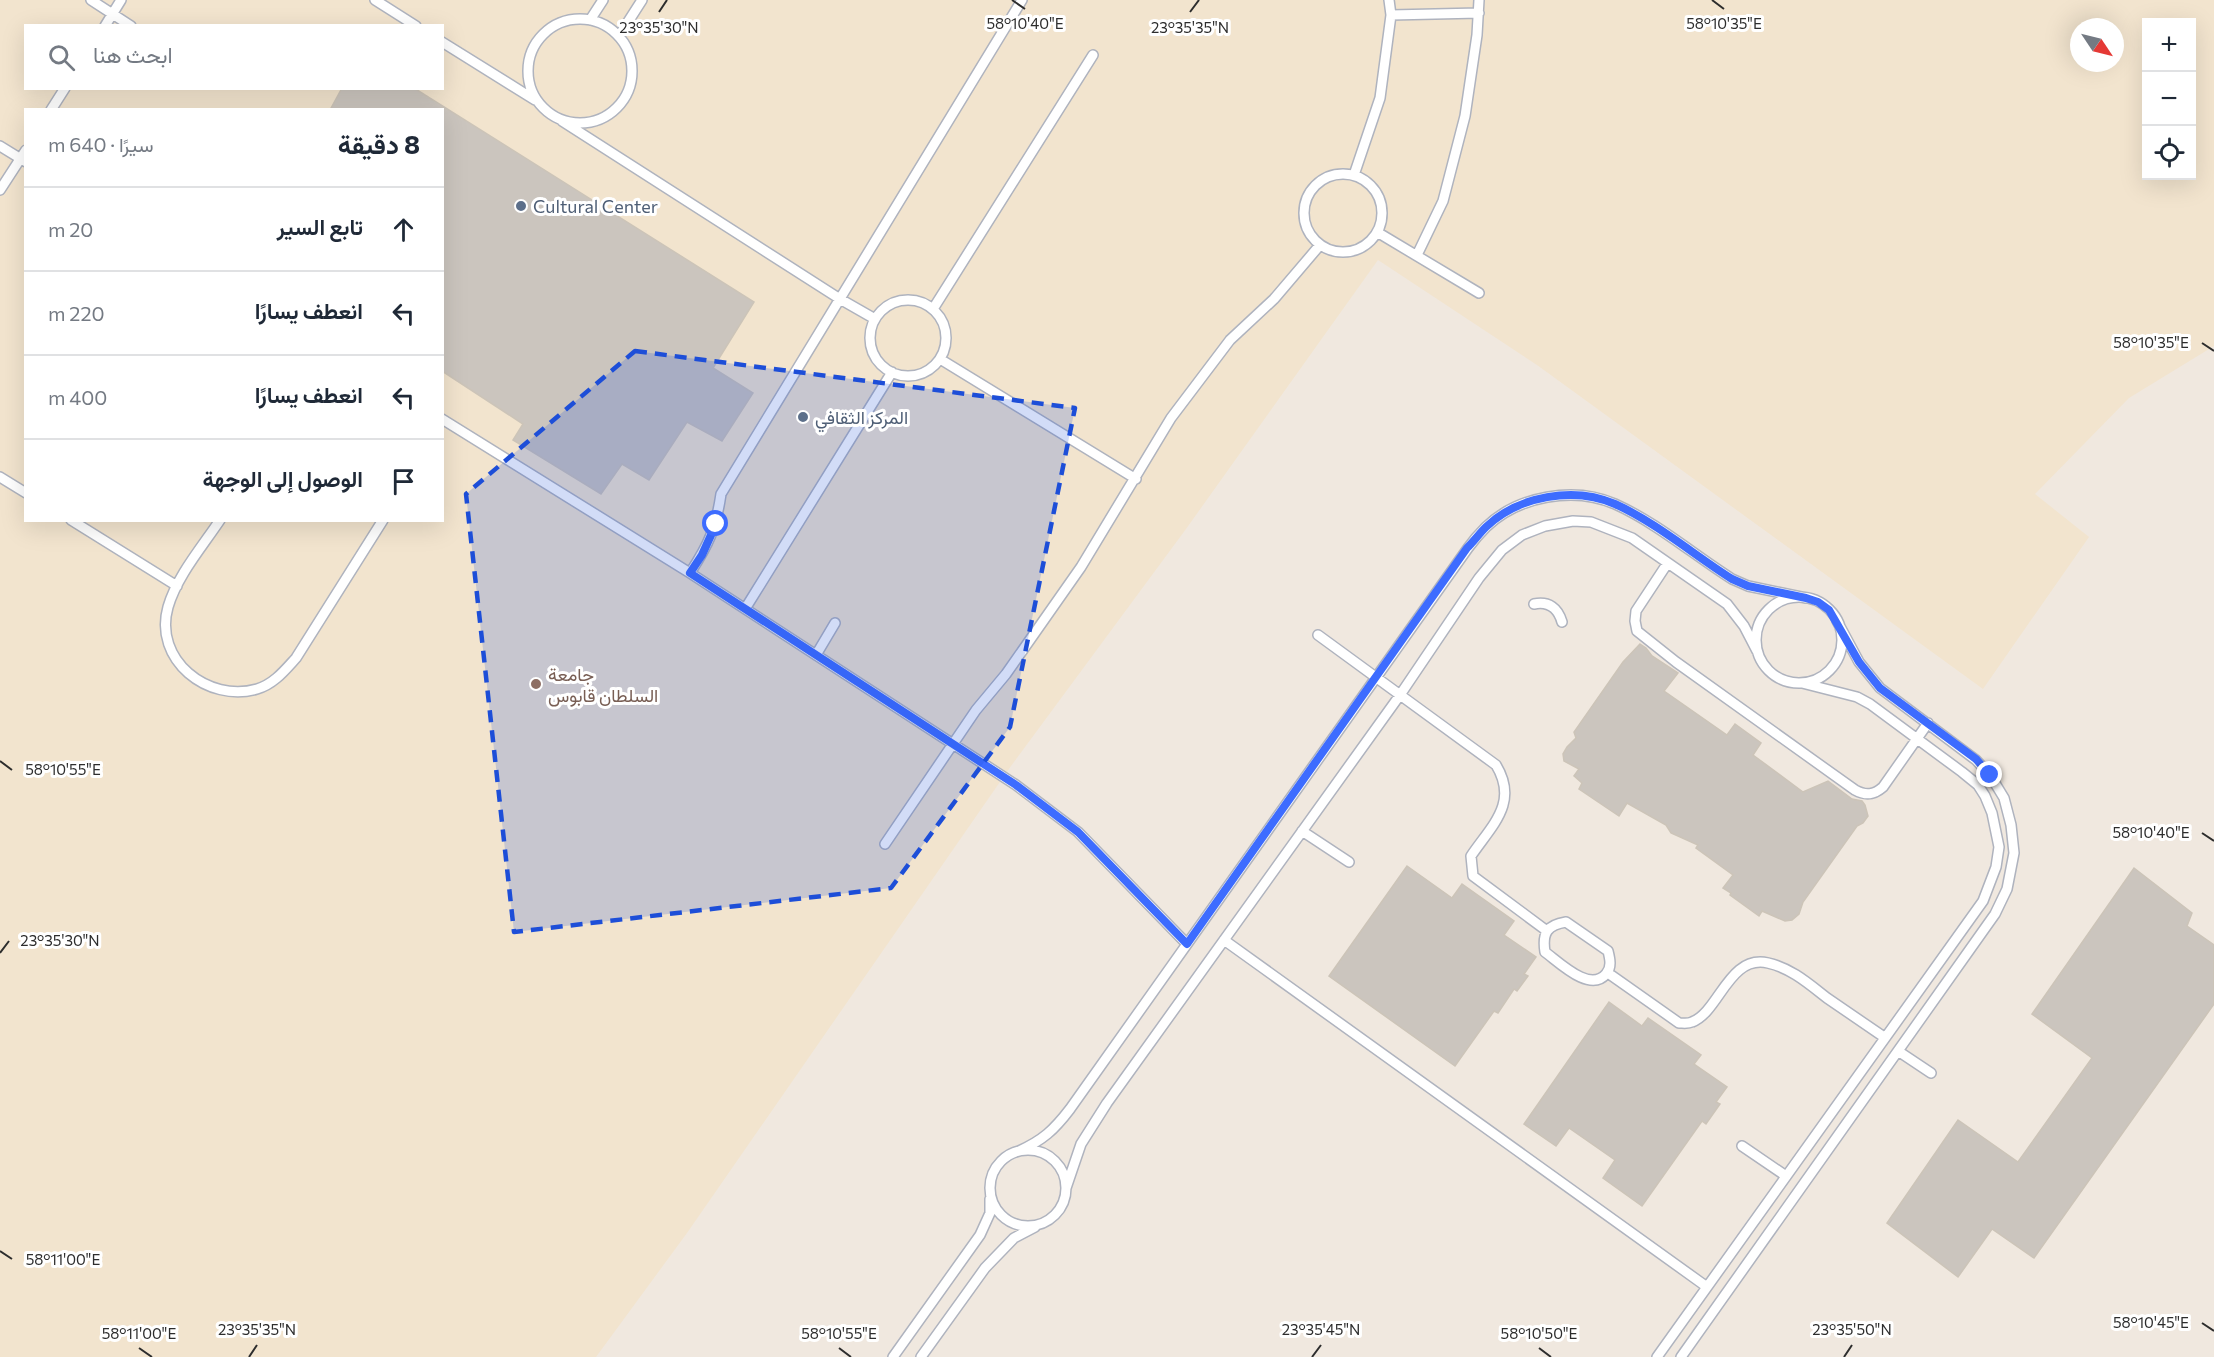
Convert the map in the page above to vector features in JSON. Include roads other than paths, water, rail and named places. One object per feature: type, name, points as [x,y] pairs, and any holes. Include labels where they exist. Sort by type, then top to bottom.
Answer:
[{"type":"lane","points":[[90,0],[128,24]]},
{"type":"lane","points":[[106,24],[121,0]]},
{"type":"lane","points":[[375,0],[413,24]]},
{"type":"lane","points":[[590,20],[603,0]]},
{"type":"lane","points":[[619,36],[642,0]]},
{"type":"lane","points":[[690,573],[702,555],[716,524],[721,494],[1022,0]]},
{"type":"lane","points":[[1354,175],[1380,98],[1390,15],[1389,0]]},
{"type":"lane","points":[[1417,255],[1443,201],[1462,126],[1479,0]]},
{"type":"lane","points":[[1390,15],[1479,13]]},
{"type":"lane","points":[[562,121],[579,124],[597,121],[613,112],[625,98],[631,81],[631,63],[625,45],[619,36],[603,24],[590,20],[572,19],[556,25],[542,35],[532,50],[528,67],[529,84],[536,100],[548,114],[875,319]]},
{"type":"lane","points":[[444,43],[536,100]]},
{"type":"lane","points":[[933,309],[1093,55]]},
{"type":"lane","points":[[52,108],[63,90]]},
{"type":"lane","points":[[0,146],[24,156],[0,190]]},
{"type":"lane","points":[[1341,173],[1354,175],[1367,181],[1377,192],[1382,205],[1382,219],[1377,232],[1369,243],[1358,250],[1332,251],[1320,245],[1310,235],[1304,223],[1307,195],[1327,176],[1341,173]]},
{"type":"lane","points":[[1377,232],[1479,293]]},
{"type":"lane","points":[[885,844],[976,710],[1006,674],[1081,567],[1136,479],[1170,418],[1230,340],[1274,299],[1320,245]]},
{"type":"lane","points":[[909,299],[922,302],[933,309],[940,317],[946,338],[940,359],[930,369],[918,375],[905,376],[891,372],[879,363],[872,349],[870,334],[875,319],[884,308],[909,299]]},
{"type":"lane","points":[[940,359],[1136,479]]},
{"type":"lane","points":[[745,609],[891,372]]},
{"type":"lane","points":[[444,423],[690,573],[1016,785],[1078,832],[1187,944]]},
{"type":"lane","points":[[0,477],[24,491]]},
{"type":"lane","points":[[893,1357],[980,1235],[990,1213],[992,1176],[998,1165],[1008,1156],[1039,1142],[1059,1123],[1467,548],[1486,527],[1506,512],[1548,496],[1573,495],[1613,503],[1633,513],[1732,579],[1748,586],[1806,598],[1818,602],[1829,610],[1859,662],[1880,688],[1976,759],[1990,775],[2004,798],[2011,825],[2014,854],[2007,889],[1995,914],[1681,1357]]},
{"type":"lane","points":[[921,1357],[985,1268],[1014,1238],[1052,1217],[1060,1208],[1081,1143],[1107,1103],[1400,695],[1479,578],[1502,550],[1522,535],[1545,526],[1573,521],[1591,522],[1632,538],[1727,604],[1744,626],[1763,665],[1774,675],[1787,682],[1802,683],[1857,697],[1978,785],[1992,813],[1999,847],[1996,867],[1983,901],[1657,1357]]},
{"type":"lane","points":[[73,522],[177,586]]},
{"type":"lane","points":[[219,522],[177,586],[168,609],[166,633],[174,656],[189,676],[210,688],[234,693],[258,689],[280,676],[296,658],[382,522]]},
{"type":"lane","points":[[1667,564],[1636,611],[1634,616],[1637,632],[1855,790],[1868,795],[1875,794],[1884,787],[1928,723]]},
{"type":"lane","points":[[1757,651],[1756,636],[1760,622],[1768,610],[1779,602],[1792,598],[1806,598]]},
{"type":"lane","points":[[1534,604],[1553,606],[1562,622]]},
{"type":"lane","points":[[1802,683],[1816,679],[1828,671],[1836,660],[1841,647],[1841,634],[1837,621]]},
{"type":"lane","points":[[816,656],[835,623]]},
{"type":"lane","points":[[1318,635],[1496,765],[1505,780],[1505,802],[1471,856],[1473,876],[1547,931]]},
{"type":"lane","points":[[1302,831],[1349,862]]},
{"type":"lane","points":[[1566,922],[1608,951],[1611,962],[1608,973],[1599,980],[1587,981],[1545,952],[1543,942],[1547,931],[1555,924],[1566,922]]},
{"type":"lane","points":[[1224,940],[1707,1287]]},
{"type":"lane","points":[[1608,973],[1679,1023],[1690,1023],[1697,1020],[1743,967],[1766,962],[1787,969],[1884,1037]]},
{"type":"lane","points":[[1898,1051],[1931,1073]]},
{"type":"lane","points":[[1743,1146],[1786,1176]]},
{"type":"lane","points":[[1019,1151],[1032,1150],[1044,1153],[1055,1161],[1062,1171],[1066,1188]]},
{"type":"lane","points":[[990,1188],[992,1200],[1007,1219],[1017,1224],[1030,1226],[1041,1223]]},
{"type":"place","name":"Cultural Center","points":[[521,206]]},
{"type":"place","name":"المركز الثقافي","points":[[803,417]]},
{"type":"place","name":"جامعة السلطان قابوس","points":[[536,684]]}]
